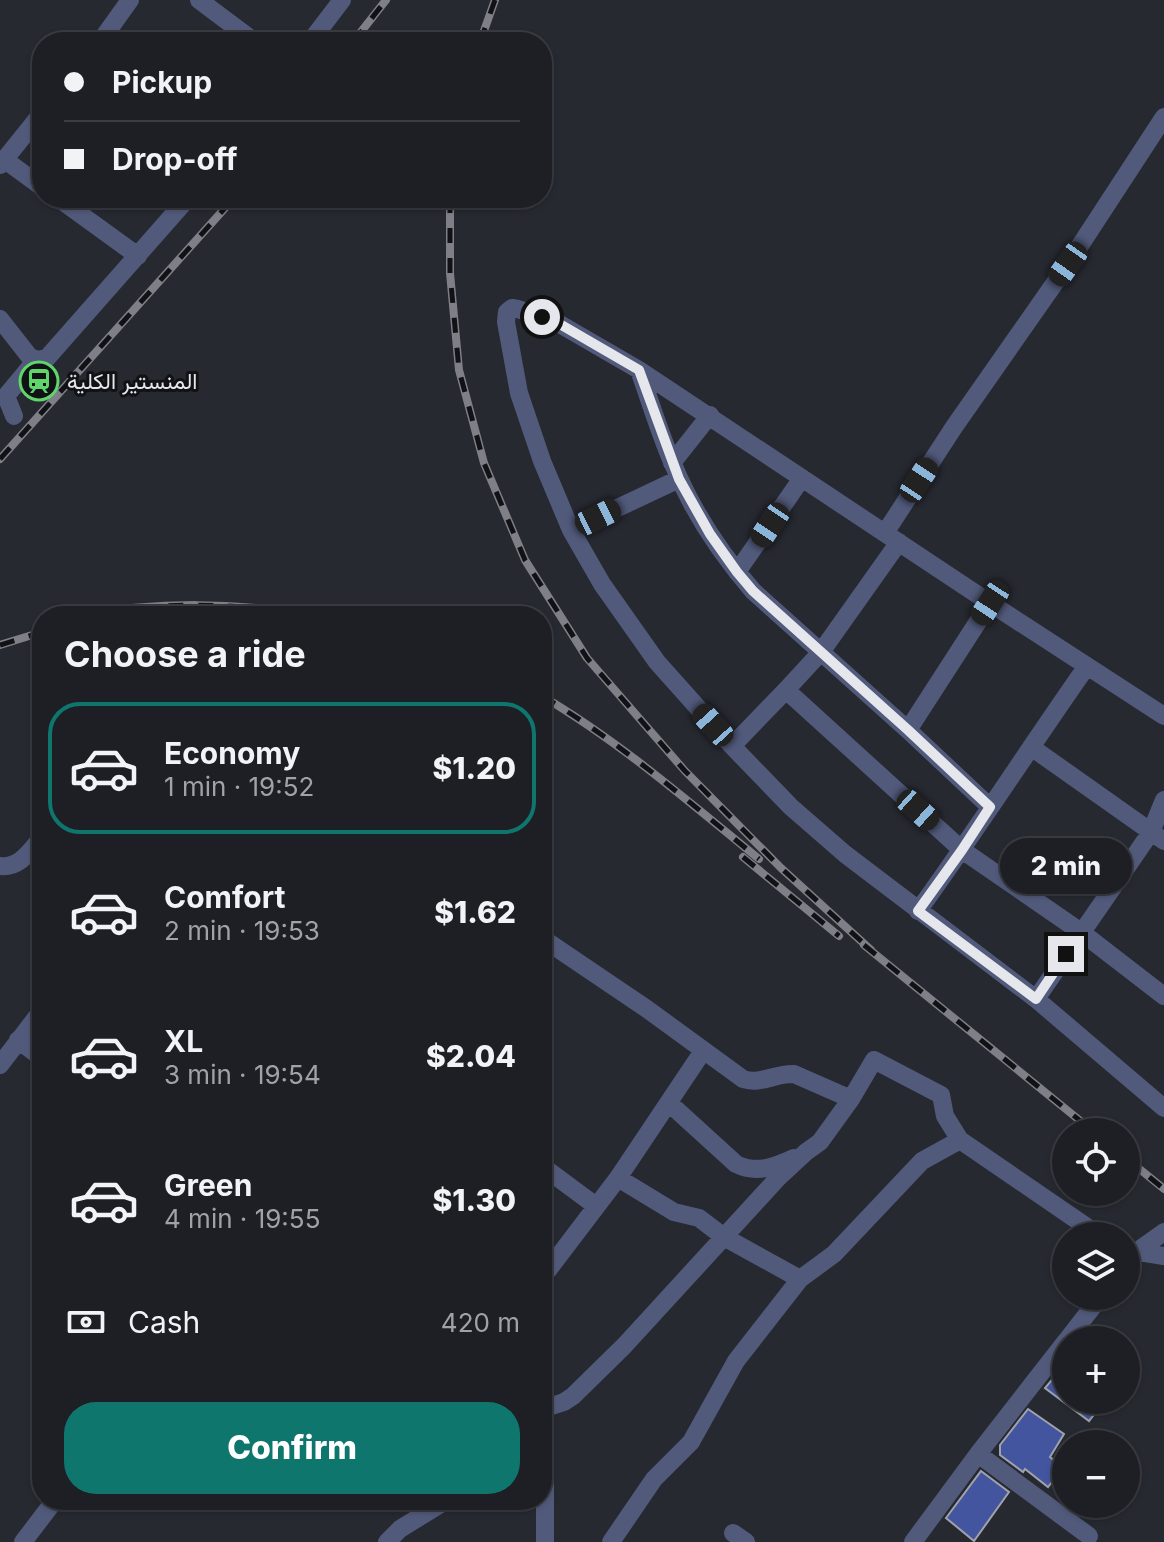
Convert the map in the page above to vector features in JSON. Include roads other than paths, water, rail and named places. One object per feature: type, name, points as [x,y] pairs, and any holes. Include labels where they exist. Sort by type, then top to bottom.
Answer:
[{"type":"street","points":[[108,32],[130,0]]},
{"type":"street","points":[[199,0],[242,32]]},
{"type":"street","points":[[318,32],[342,0]]},
{"type":"street","points":[[732,746],[821,652],[892,537],[954,427],[1068,264],[1164,117]]},
{"type":"street","points":[[32,125],[2,162],[32,181]]},
{"type":"street","points":[[72,208],[138,256]]},
{"type":"street","points":[[14,416],[6,396],[36,360],[47,358],[179,208]]},
{"type":"street","points":[[1164,716],[639,370],[558,323],[518,309],[512,308],[507,312],[506,322],[519,393],[542,461],[571,530],[602,584],[657,662],[791,807],[845,854],[1036,999],[1164,1108]]},
{"type":"street","points":[[0,319],[29,356],[36,360]]},
{"type":"street","points":[[639,370],[676,471],[710,534],[737,572],[753,591],[990,807]]},
{"type":"street","points":[[571,530],[676,471],[710,415]]},
{"type":"street","points":[[737,572],[802,478]]},
{"type":"street","points":[[908,730],[990,603]]},
{"type":"street","points":[[918,911],[1087,666]]},
{"type":"street","points":[[786,690],[962,850],[1081,932],[1164,996]]},
{"type":"street","points":[[1031,747],[1157,836]]},
{"type":"street","points":[[1036,999],[1081,932],[1157,836],[1164,800]]},
{"type":"street","points":[[0,866],[10,867],[21,861],[32,848]]},
{"type":"street","points":[[552,945],[743,1079],[761,1082],[784,1073],[794,1074],[851,1099]]},
{"type":"street","points":[[0,1065],[32,1022]]},
{"type":"street","points":[[18,1040],[32,1050]]},
{"type":"street","points":[[552,1265],[618,1178],[703,1051]]},
{"type":"street","points":[[552,1407],[573,1396],[624,1346],[778,1178],[820,1142],[874,1060],[941,1095],[945,1116],[960,1140],[1080,1222]]},
{"type":"street","points":[[669,1103],[744,1168],[755,1171],[765,1169],[806,1152]]},
{"type":"street","points":[[611,1542],[654,1479],[691,1442],[736,1361],[800,1279],[834,1254],[922,1161],[960,1140]]},
{"type":"street","points":[[552,1173],[596,1206]]},
{"type":"street","points":[[618,1178],[674,1212],[699,1218],[724,1237],[800,1279]]},
{"type":"street","points":[[1140,1248],[1164,1232]]},
{"type":"street","points":[[1140,1255],[1164,1256]]},
{"type":"street","points":[[1078,1326],[1090,1310]]},
{"type":"street","points":[[913,1542],[1052,1359]]},
{"type":"street","points":[[978,1454],[1089,1536]]},
{"type":"street","points":[[23,1542],[47,1510]]},
{"type":"street","points":[[387,1542],[400,1529],[431,1510]]},
{"type":"street","points":[[545,1510],[545,1542]]},
{"type":"railway","points":[[361,32],[386,0]]},
{"type":"railway","points":[[484,32],[495,0]]},
{"type":"railway","points":[[0,459],[225,208]]},
{"type":"railway","points":[[450,208],[450,273],[459,370],[484,463],[525,560],[587,658],[685,771],[781,868],[871,950]]},
{"type":"railway","points":[[167,606],[227,606]]},
{"type":"railway","points":[[0,645],[32,635]]},
{"type":"railway","points":[[552,702],[626,753],[759,859]]},
{"type":"railway","points":[[743,857],[839,936]]},
{"type":"railway","points":[[864,945],[1077,1118]]},
{"type":"railway","points":[[1140,1169],[1164,1189]]},
{"type":"place","name":"المنستير الكلية","points":[[39,381]]}]
